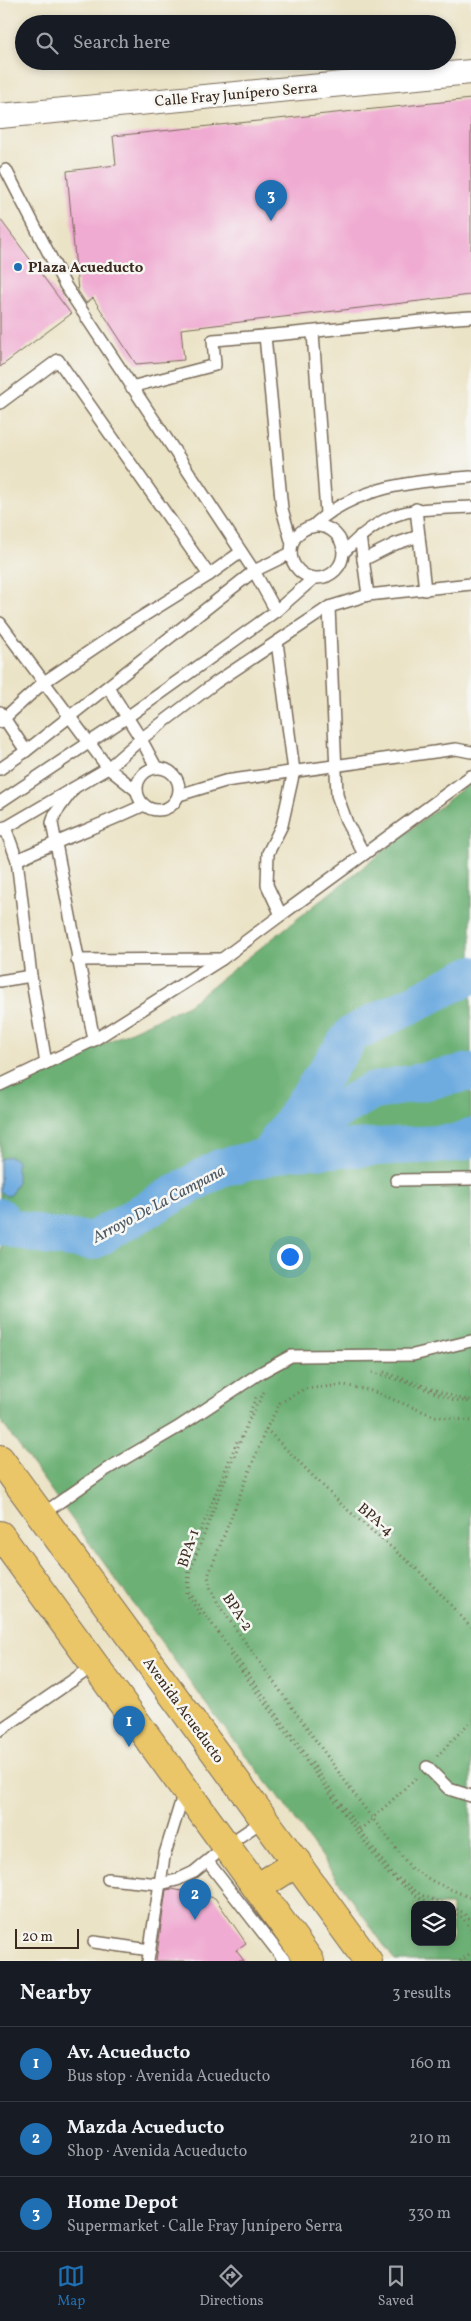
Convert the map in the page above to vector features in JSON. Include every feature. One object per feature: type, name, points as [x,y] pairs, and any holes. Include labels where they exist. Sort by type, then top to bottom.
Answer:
[{"type":"main road","name":"Avenida Acueducto","points":[[0,1459],[298,1862],[368,1961]]},
{"type":"main road","points":[[0,1535],[184,1790],[217,1853],[257,1888],[310,1961]]},
{"type":"main road","points":[[257,1888],[298,1862]]},
{"type":"street","name":"Calle Fray Junípero Serra","points":[[0,116],[471,72]]},
{"type":"lane","points":[[6,170],[65,285],[254,571],[276,612]]},
{"type":"lane","points":[[131,387],[215,365],[213,340],[313,333],[373,325],[471,317]]},
{"type":"lane","points":[[313,333],[326,513]]},
{"type":"lane","points":[[265,336],[282,509],[298,570],[314,578]]},
{"type":"lane","points":[[0,403],[58,360],[209,574]]},
{"type":"lane","points":[[0,769],[69,718],[254,571],[292,549],[297,536],[312,527],[326,513],[381,488],[428,480],[471,477]]},
{"type":"lane","points":[[0,802],[90,743],[276,612],[314,578],[331,575],[338,568],[344,552],[375,524],[394,514],[416,510],[471,507]]},
{"type":"lane","points":[[416,510],[425,590]]},
{"type":"lane","points":[[312,527],[330,529],[337,535],[344,552]]},
{"type":"lane","points":[[360,536],[368,595]]},
{"type":"lane","points":[[363,560],[395,544],[419,536]]},
{"type":"lane","points":[[26,751],[2,718],[44,682],[241,552]]},
{"type":"lane","points":[[46,1063],[31,976],[17,860],[3,829],[77,784],[108,768],[141,739],[215,683],[329,606],[368,595],[471,584]]},
{"type":"lane","points":[[329,606],[337,795],[347,824],[364,854]]},
{"type":"lane","points":[[0,623],[108,768],[137,791]]},
{"type":"lane","points":[[278,642],[294,771],[282,825],[268,853],[266,885],[282,915]]},
{"type":"lane","points":[[108,687],[141,739],[156,767],[172,772],[180,786],[179,795]]},
{"type":"lane","points":[[156,767],[141,775],[137,791],[139,799],[144,805],[160,810],[168,808],[179,795],[224,780],[456,749],[471,752]]},
{"type":"lane","points":[[0,1085],[94,1040],[222,959],[471,776]]},
{"type":"lane","points":[[77,784],[55,814],[52,824],[94,1040]]},
{"type":"lane","points":[[17,860],[56,841],[111,821],[144,805]]},
{"type":"lane","points":[[77,960],[222,959]]},
{"type":"lane","points":[[0,981],[31,976]]},
{"type":"lane","points":[[396,1180],[471,1179]]},
{"type":"lane","points":[[41,1515],[108,1469],[184,1424],[260,1373],[291,1356],[413,1355],[471,1340]]},
{"type":"lane","points":[[0,1730],[94,1666]]},
{"type":"lane","points":[[427,1767],[449,1788],[471,1796]]},
{"type":"lane","points":[[94,1942],[149,1955],[169,1835],[184,1790]]},
{"type":"lane","points":[[108,1879],[160,1884],[194,1872],[217,1853],[266,1819]]},
{"type":"lane","points":[[217,1853],[285,1961]]},
{"type":"path","points":[[364,1368],[454,1400],[471,1401]]},
{"type":"path","name":"BPA-2","points":[[471,1421],[434,1416],[372,1390],[344,1385],[304,1389],[280,1402],[266,1429],[208,1576],[211,1590],[220,1608],[412,1868],[434,1882],[471,1898]]},
{"type":"path","name":"BPA-1","points":[[425,1901],[387,1873],[187,1595],[188,1562],[259,1390],[268,1386],[261,1394],[247,1424],[191,1568],[189,1592],[391,1873],[421,1895],[437,1901]]},
{"type":"path","name":"BPA-4","points":[[266,1429],[343,1506],[419,1571],[471,1627]]},
{"type":"path","points":[[456,1910],[471,1920]]},
{"type":"path","points":[[456,1914],[462,1916],[471,1929]]},
{"type":"path","points":[[460,1961],[471,1953]]},
{"type":"green space","points":[[471,782],[471,1961],[395,1961],[284,1804],[215,1716],[0,1420],[0,1091],[188,1005]]},
{"type":"water","points":[[10,1156],[17,1161],[17,1182],[11,1195],[6,1196],[0,1191],[0,1159]]},
{"type":"building","points":[[471,99],[471,295],[181,329],[184,360],[136,364],[93,298],[86,303],[78,291],[67,171],[116,165],[113,136]]},
{"type":"building","name":"Plaza Acueducto","points":[[0,219],[71,314],[0,367]]},
{"type":"building","points":[[172,1889],[215,1898],[246,1943],[236,1950],[244,1961],[156,1961],[166,1890]]},
{"type":"waterway","points":[[267,1157],[352,1034],[471,975]]},
{"type":"waterway","points":[[281,1136],[319,1121],[370,1092],[471,1072]]},
{"type":"waterway","name":"Arroyo De La Campana","points":[[0,1217],[1,1225],[45,1236],[92,1241],[220,1168],[291,1151],[460,1143],[471,1137]]},
{"type":"place","name":"Home Depot","points":[[271,221]]},
{"type":"place","name":"Plaza Acueducto","points":[[18,267]]},
{"type":"place","name":"Av. Acueducto","points":[[129,1747]]},
{"type":"place","name":"Mazda Acueducto","points":[[195,1920]]}]
